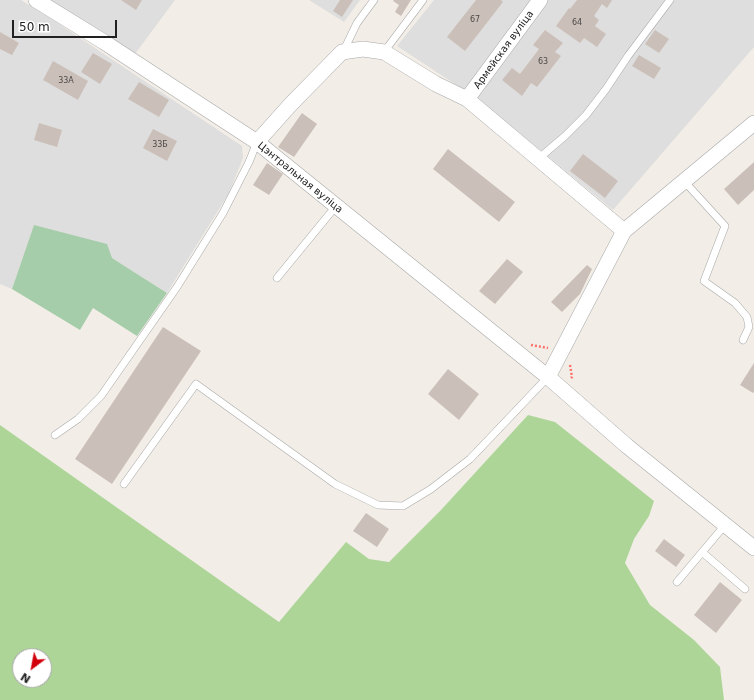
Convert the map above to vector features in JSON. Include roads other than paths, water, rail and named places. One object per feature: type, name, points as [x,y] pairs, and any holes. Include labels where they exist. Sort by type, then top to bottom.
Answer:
[{"type":"street","name":"Цэнтральная вуліца","points":[[36,0],[110,46],[257,142],[548,377],[627,446],[754,548]]},
{"type":"street","name":"Армейская вуліца","points":[[468,99],[540,0]]},
{"type":"street","points":[[257,142],[291,104],[342,52],[363,49],[384,52],[436,84],[468,99],[624,231]]},
{"type":"street","points":[[548,377],[624,231],[754,123]]},
{"type":"lane","points":[[342,52],[357,23],[374,0]]},
{"type":"lane","points":[[384,52],[423,0]]},
{"type":"lane","points":[[538,159],[565,136],[586,115],[670,0]]},
{"type":"lane","points":[[54,436],[78,419],[101,396],[177,286],[223,213],[249,162],[257,142]]},
{"type":"lane","points":[[684,181],[725,226],[704,281],[735,303],[747,317],[749,328],[743,340]]},
{"type":"lane","points":[[277,278],[336,206]]},
{"type":"lane","points":[[124,484],[196,384],[335,484],[378,506],[403,506],[431,488],[470,458],[548,377]]},
{"type":"lane","points":[[677,582],[725,524]]},
{"type":"lane","points":[[702,552],[746,589]]}]
